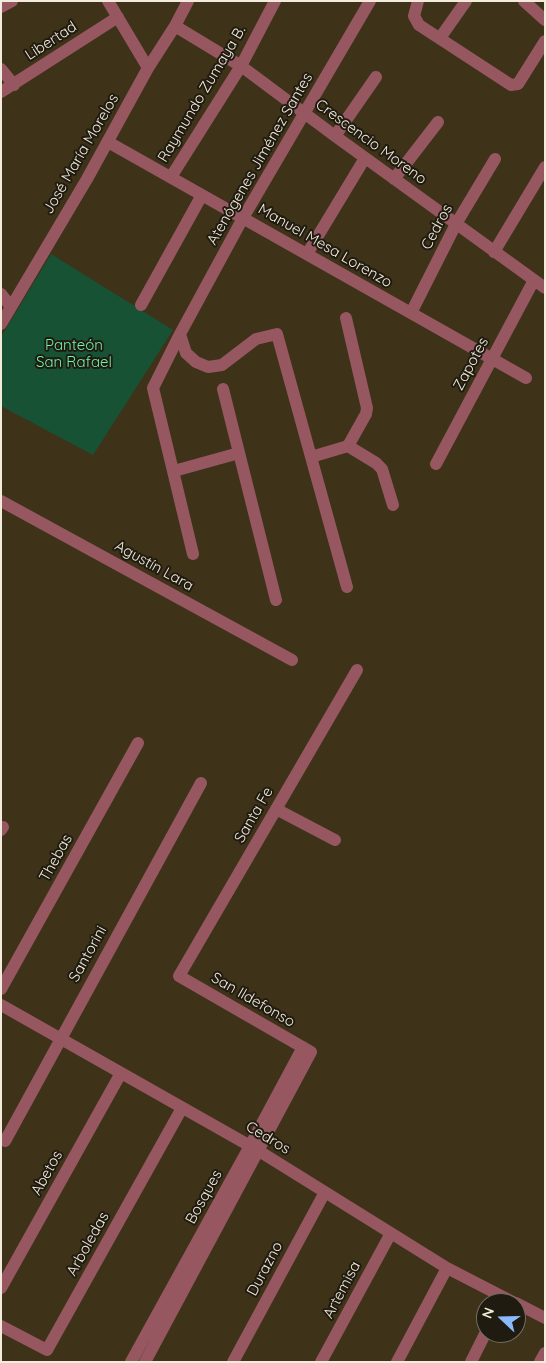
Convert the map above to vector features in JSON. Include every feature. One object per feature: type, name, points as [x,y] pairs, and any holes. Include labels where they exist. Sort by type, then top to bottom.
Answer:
[{"type":"street","points":[[1,7],[12,1]]},
{"type":"street","points":[[108,1],[148,68]]},
{"type":"street","name":"José María Morelos","points":[[1,324],[188,1]]},
{"type":"street","name":"Raymundo Zumaya B.","points":[[171,177],[241,66],[275,1]]},
{"type":"street","points":[[418,1],[414,16],[419,25],[510,85],[518,84],[545,41]]},
{"type":"street","points":[[440,38],[466,1]]},
{"type":"street","points":[[524,1],[545,20]]},
{"type":"street","name":"Atenógenes Jiménez Santes","points":[[193,554],[153,388],[243,218],[369,2]]},
{"type":"street","name":"Libertad","points":[[1,92],[118,17]]},
{"type":"street","name":"Crescencio Moreno","points":[[175,26],[241,66],[364,158],[540,284]]},
{"type":"street","points":[[1,69],[14,85]]},
{"type":"street","points":[[335,136],[376,77]]},
{"type":"street","points":[[394,179],[438,122]]},
{"type":"street","name":"Manuel Mesa Lorenzo","points":[[108,142],[526,378]]},
{"type":"street","points":[[307,254],[364,158]]},
{"type":"street","name":"Cedros","points":[[411,313],[456,224],[495,158]]},
{"type":"street","points":[[494,252],[545,167]]},
{"type":"street","points":[[141,305],[202,195]]},
{"type":"street","name":"Zapotes","points":[[436,464],[492,359],[540,284]]},
{"type":"street","points":[[1,294],[11,307]]},
{"type":"street","points":[[311,457],[348,446],[366,414],[367,408],[346,318]]},
{"type":"street","points":[[180,334],[186,353],[196,362],[208,367],[222,365],[256,339],[277,334],[347,587]]},
{"type":"street","points":[[223,389],[276,600]]},
{"type":"street","points":[[348,446],[376,463],[382,469],[393,505]]},
{"type":"street","points":[[174,471],[239,454]]},
{"type":"street","name":"Agustín Lara","points":[[1,501],[292,660]]},
{"type":"street","name":"Santa Fe","points":[[179,976],[356,670]]},
{"type":"street","name":"Thebas","points":[[1,989],[138,743]]},
{"type":"street","name":"Santorini","points":[[3,1140],[61,1038],[200,783]]},
{"type":"street","points":[[276,809],[335,840]]},
{"type":"street","name":"San Ildefonso","points":[[179,976],[307,1050]]},
{"type":"street","name":"Cedros","points":[[1,1005],[254,1149],[446,1268],[492,1293]]},
{"type":"street","name":"Bosques","points":[[145,1362],[307,1050]]},
{"type":"street","name":"Abetos","points":[[1,1288],[121,1073]]},
{"type":"street","name":"Arboledas","points":[[1,1326],[47,1350],[182,1108]]},
{"type":"street","name":"Bosques","points":[[131,1362],[254,1149]]},
{"type":"street","name":"Durazno","points":[[233,1362],[325,1192]]},
{"type":"street","name":"Artemisa","points":[[321,1362],[391,1233]]},
{"type":"street","points":[[397,1362],[446,1268]]},
{"type":"street","name":"Cedros","points":[[526,1310],[545,1318]]},
{"type":"street","points":[[471,1362],[480,1343]]},
{"type":"street","points":[[540,1362],[545,1353]]},
{"type":"green space","name":"Panteón San Rafael","points":[[51,254],[173,330],[93,455],[1,406],[1,337]]}]
